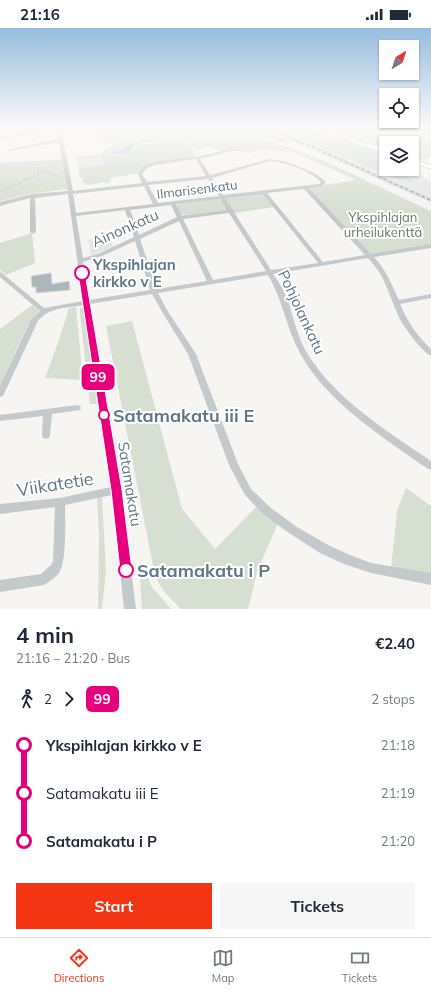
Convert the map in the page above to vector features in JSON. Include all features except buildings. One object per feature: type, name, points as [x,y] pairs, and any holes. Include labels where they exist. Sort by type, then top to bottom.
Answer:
[{"type":"main road","points":[[419,163],[429,165]]},
{"type":"street","name":"Satamakatu","points":[[65,155],[116,490],[130,609]]},
{"type":"street","points":[[156,205],[145,184],[141,171],[147,166],[153,164],[210,155]]},
{"type":"street","name":"Pohjolankatu","points":[[197,158],[270,273],[286,303],[295,334],[304,353],[313,366],[331,388],[354,411],[431,466]]},
{"type":"street","name":"Ilmarisenkatu","points":[[74,215],[306,187],[322,184],[324,181],[288,163],[275,160],[266,161],[208,177]]},
{"type":"street","points":[[0,204],[32,196],[208,177]]},
{"type":"street","points":[[306,187],[371,256],[387,280],[396,303],[410,328],[431,353]]},
{"type":"street","points":[[264,192],[322,264]]},
{"type":"street","points":[[32,196],[33,232]]},
{"type":"street","points":[[173,203],[211,283]]},
{"type":"street","points":[[127,208],[154,292],[192,354],[234,465],[248,492],[267,511],[293,530],[330,552],[371,568],[431,579]]},
{"type":"street","name":"Ainonkatu","points":[[80,261],[100,255],[180,218],[231,212]]},
{"type":"street","points":[[0,394],[35,320],[44,311],[87,302],[431,246]]},
{"type":"street","points":[[0,274],[44,311]]},
{"type":"street","points":[[396,303],[431,296]]},
{"type":"street","points":[[0,418],[77,408]]},
{"type":"street","points":[[46,435],[48,412]]},
{"type":"street","name":"Viikatetie","points":[[0,509],[60,502],[116,490]]},
{"type":"street","points":[[0,586],[44,579],[55,569],[58,561],[60,502]]},
{"type":"shaded area","points":[[324,155],[339,155],[379,172],[379,176],[390,176],[397,179],[412,181],[407,176],[419,176],[419,171],[427,179],[431,180],[431,203]]},
{"type":"shaded area","points":[[100,157],[103,165],[78,168],[76,159]]},
{"type":"shaded area","points":[[111,237],[113,247],[91,256],[88,240]]},
{"type":"green space","points":[[99,155],[195,155],[196,158],[164,161],[148,165],[142,168],[139,173],[110,178],[111,181],[109,183],[105,184],[105,182],[88,185],[83,182],[83,177],[80,178],[78,168],[103,165],[101,157],[76,159],[74,157]]},
{"type":"green space","name":"Ykspihlajan urheilukenttä","points":[[300,155],[312,156],[431,211],[431,245],[372,255],[310,189],[311,187],[356,180]]},
{"type":"green space","points":[[339,155],[379,155],[379,172]]},
{"type":"green space","points":[[419,155],[431,156],[423,161],[419,159]]},
{"type":"green space","points":[[64,159],[68,189],[29,194],[0,201],[0,163]]},
{"type":"green space","points":[[390,176],[408,176],[413,181],[412,183]]},
{"type":"green space","points":[[263,193],[274,207],[234,213],[225,199],[227,197]]},
{"type":"green space","points":[[218,199],[222,200],[228,210],[187,217],[181,214],[177,205],[180,203]]},
{"type":"green space","points":[[32,233],[35,263],[6,275],[0,270],[0,243]]},
{"type":"green space","points":[[32,305],[39,311],[28,325],[0,384],[0,329]]},
{"type":"green space","points":[[76,307],[83,380],[45,378],[69,308]]},
{"type":"green space","points":[[84,307],[97,404],[90,404],[80,314],[80,308]]},
{"type":"green space","points":[[132,321],[182,509],[215,549],[257,506],[278,523],[258,569],[248,609],[181,609],[163,590],[157,580],[106,326]]},
{"type":"green space","points":[[406,488],[431,506],[431,575],[391,569],[397,511]]},
{"type":"green space","points":[[102,496],[106,571],[102,609],[98,609],[99,535],[97,498]]},
{"type":"green space","points":[[147,575],[151,586],[171,609],[142,609],[140,577]]},
{"type":"waterway","points":[[0,191],[39,175],[38,170],[61,177]]},
{"type":"railway","points":[[330,155],[431,200]]},
{"type":"bus line","name":"99","points":[[82,273],[116,490],[126,570]]},
{"type":"place","name":"Ykspihlajan kirkko v E","points":[[82,273]]},
{"type":"place","name":"Satamakatu iii E","points":[[104,415]]},
{"type":"place","name":"Satamakatu i P","points":[[126,570]]}]
